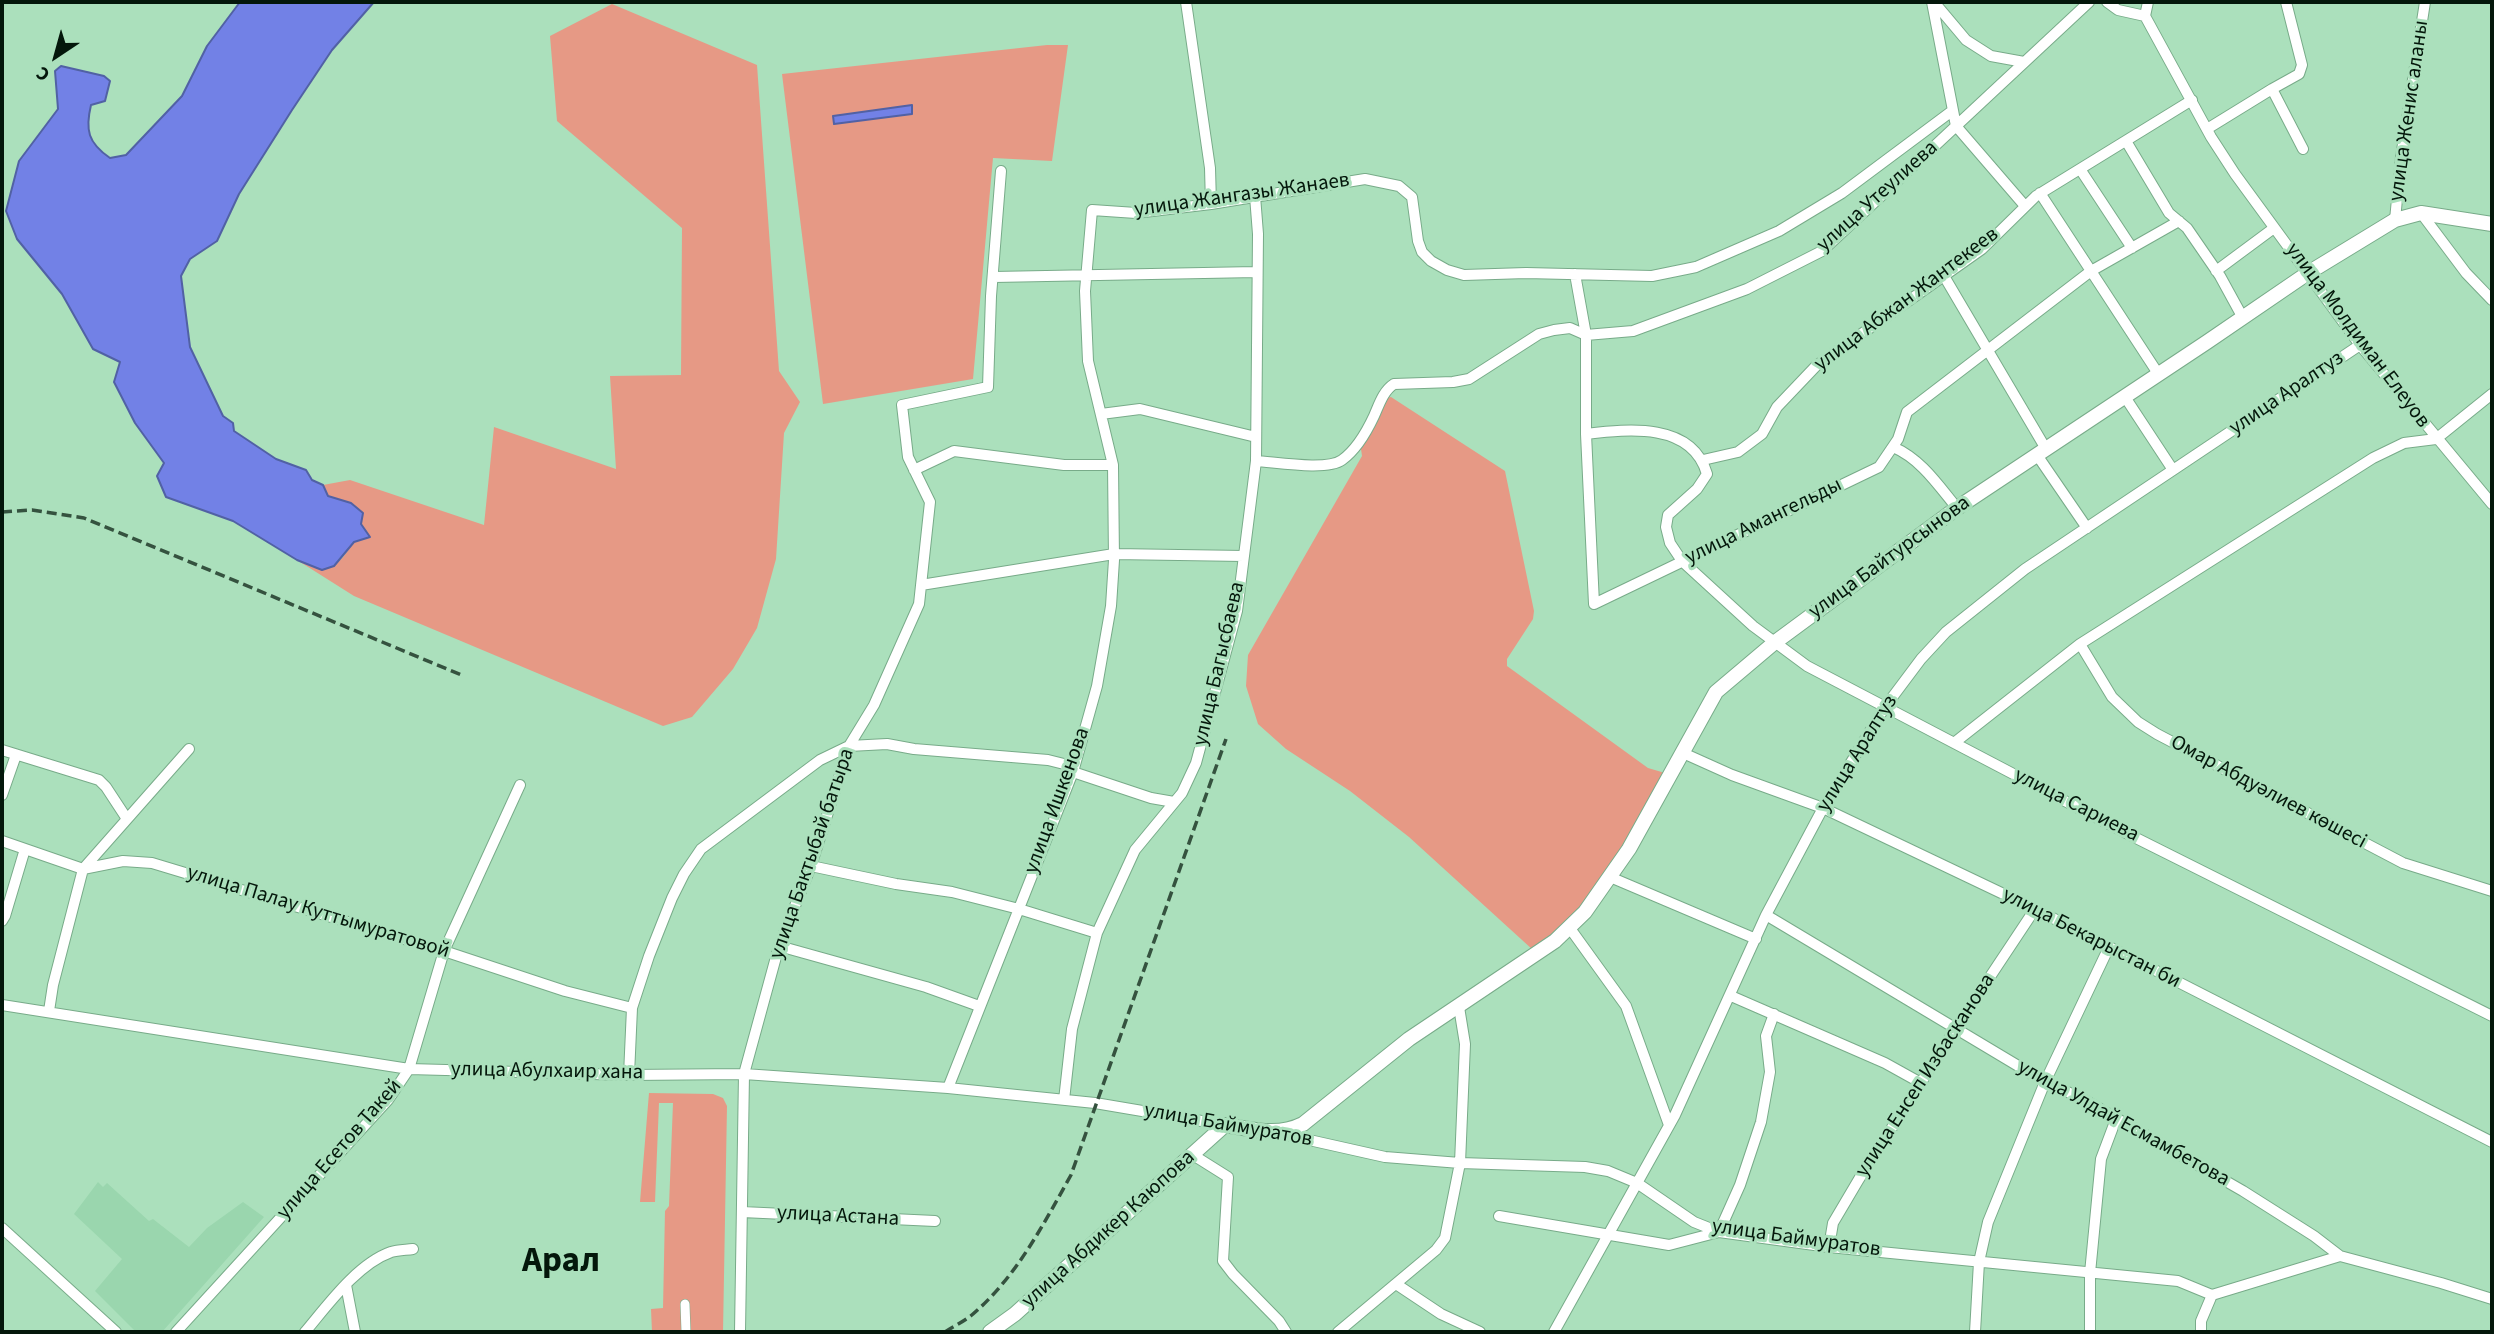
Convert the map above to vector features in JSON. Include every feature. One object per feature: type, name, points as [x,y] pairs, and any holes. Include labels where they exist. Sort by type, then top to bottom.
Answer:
[{"type":"street","points":[[1186,2],[1210,168],[1211,204]]},
{"type":"street","points":[[1933,2],[1966,40],[1991,56],[2024,62]]},
{"type":"street","points":[[1933,2],[1955,126],[2025,206]]},
{"type":"street","name":"улица Утеулиева","points":[[1256,461],[1320,465],[1341,461],[1366,433],[1381,399],[1394,384],[1469,379],[1539,334],[1554,330],[1570,328],[1586,335],[1633,331],[1747,289],[1822,251],[2089,2]]},
{"type":"street","points":[[2107,2],[2118,10],[2145,16],[2148,2]]},
{"type":"street","points":[[2207,129],[2299,74],[2302,65],[2286,2]]},
{"type":"street","name":"улица Женис аланы","points":[[2395,220],[2400,157],[2425,2]]},
{"type":"street","name":"улица Молдиман Елеуов","points":[[2145,16],[2235,174],[2360,345],[2492,504]]},
{"type":"street","points":[[2272,89],[2303,149]]},
{"type":"street","name":"улица Абжан Жантекеев","points":[[1703,460],[1738,452],[1762,434],[1777,407],[1816,366],[1982,249],[2040,193],[2192,100]]},
{"type":"street","points":[[1682,561],[1670,543],[1666,527],[1668,515],[1697,489],[1707,474],[1703,460],[1690,445],[1666,435],[1629,429],[1586,434],[1586,335],[1575,274],[1652,276],[1696,267],[1779,231],[1842,193],[1952,111]]},
{"type":"street","points":[[2126,141],[2169,213],[2188,229],[2216,271],[2242,318]]},
{"type":"street","points":[[2080,169],[2132,248]]},
{"type":"street","name":"улица Бактыбай батыра","points":[[740,1332],[744,1074],[779,946],[811,866],[849,746],[874,705],[919,604],[930,502],[908,457],[902,405],[988,387],[991,296],[1001,171]]},
{"type":"street","name":"улица Жангазы Жанаев","points":[[1092,210],[1136,213],[1211,204],[1365,179],[1392,185],[1412,197],[1422,253],[1447,270],[1464,275],[1575,274]]},
{"type":"street","points":[[2040,193],[2158,375]]},
{"type":"street","name":"улица Багысбаева","points":[[1064,1100],[1072,1029],[1097,933],[1135,849],[1182,793],[1196,764],[1237,611],[1256,461],[1258,234],[1255,196]]},
{"type":"street","name":"улица Ишкенова","points":[[948,1088],[1073,772],[1097,686],[1111,606],[1114,554],[1113,465],[1088,361],[1085,291],[1092,210]]},
{"type":"street","points":[[2421,213],[2466,273],[2492,300]]},
{"type":"street","name":"улица Байтурсынова","points":[[1276,1132],[1291,1130],[1303,1124],[1392,1052],[1555,941],[1569,928],[1585,912],[1629,849],[1716,692],[1774,643],[1957,508],[2308,272],[2395,220],[2421,213],[2492,224]]},
{"type":"street","points":[[1989,352],[2091,271],[2179,221]]},
{"type":"street","points":[[2216,271],[2274,228]]},
{"type":"street","points":[[994,277],[1256,272]]},
{"type":"street","points":[[1944,276],[2087,528]]},
{"type":"street","name":"улица Аралтуз","points":[[1554,1332],[1670,1125],[1766,915],[1823,808],[1885,707],[1921,659],[1946,632],[2025,569],[2360,345]]},
{"type":"street","name":"улица Амангельды","points":[[1586,434],[1594,604],[1879,467],[1898,439],[1907,412],[1989,352]]},
{"type":"street","points":[[1954,743],[2080,645],[2373,458],[2404,443],[2436,439],[2492,394]]},
{"type":"street","points":[[2125,397],[2173,470]]},
{"type":"street","points":[[1101,414],[1140,408],[1256,438]]},
{"type":"street","points":[[1893,447],[1910,454],[1921,464],[1957,508]]},
{"type":"street","points":[[914,470],[954,451],[1064,465],[1113,465]]},
{"type":"street","points":[[921,585],[1114,554],[1244,556]]},
{"type":"street","name":"улица Сариева","points":[[1682,561],[1753,626],[1807,666],[2128,834],[2492,1017]]},
{"type":"street","name":"Омар Абдуәлиев көшесі","points":[[2080,645],[2112,697],[2138,722],[2157,734],[2403,863],[2492,891]]},
{"type":"street","points":[[629,1075],[632,1008],[649,956],[684,874],[701,849],[820,760],[849,746],[887,744],[914,749],[1048,760],[1064,764],[1073,772],[1174,803]]},
{"type":"street","points":[[49,1011],[53,985],[83,869],[189,749]]},
{"type":"street","points":[[2,750],[99,780],[127,818]]},
{"type":"street","name":"улица Бекарыстан би","points":[[1682,753],[1732,775],[1823,808],[2035,909],[2492,1142]]},
{"type":"street","points":[[2,795],[16,755]]},
{"type":"street","name":"улица Есетов Такей","points":[[176,1332],[388,1100],[409,1069],[444,951],[520,785]]},
{"type":"street","points":[[2,841],[83,869]]},
{"type":"street","points":[[2,921],[24,849]]},
{"type":"street","name":"улица Палау Куттымуратовой","points":[[83,869],[123,860],[152,863],[444,951],[565,991],[632,1008]]},
{"type":"street","points":[[811,866],[896,884],[953,892],[1097,933]]},
{"type":"street","points":[[1610,877],[1756,939]]},
{"type":"street","name":"улица Енсеп Избасканова","points":[[1829,1247],[1833,1223],[2035,909]]},
{"type":"street","name":"улица Улдай Есмамбетова","points":[[1766,915],[2045,1082],[2081,1098],[2243,1191],[2314,1236],[2340,1256],[2492,1299]]},
{"type":"street","points":[[1569,928],[1626,1006],[1670,1125]]},
{"type":"street","points":[[779,946],[926,986],[979,1006]]},
{"type":"street","points":[[1975,1332],[1979,1262],[1988,1222],[2045,1082],[2109,947]]},
{"type":"street","points":[[1731,996],[1885,1063],[1921,1083]]},
{"type":"street","name":"улица Абулхаир хана","points":[[2,1004],[409,1069],[629,1075],[744,1074],[948,1088],[1096,1103]]},
{"type":"street","points":[[1338,1332],[1436,1250],[1445,1238],[1460,1163],[1465,1044],[1459,1007]]},
{"type":"street","points":[[1499,1216],[1669,1245],[1720,1232],[1740,1185],[1760,1122],[1770,1072],[1766,1036],[1774,1014]]},
{"type":"street","name":"улица Баймуратов","points":[[1096,1103],[1276,1132],[1385,1157],[1460,1163],[1585,1167],[1608,1171],[1637,1183],[1694,1222],[1720,1232],[1829,1247],[2178,1281],[2212,1295]]},
{"type":"street","points":[[2090,1332],[2090,1273],[2101,1159],[2116,1119]]},
{"type":"street","name":"улица Абдикер Каюпова","points":[[991,1332],[1015,1314],[1226,1125]]},
{"type":"street","points":[[1193,1155],[1228,1177],[1223,1261],[1286,1332]]},
{"type":"street","name":"улица Астана","points":[[742,1212],[935,1221]]},
{"type":"street","points":[[2,1228],[116,1332]]},
{"type":"street","points":[[305,1332],[346,1285],[372,1262],[391,1252],[413,1249]]},
{"type":"street","points":[[2201,1332],[2201,1321],[2212,1295],[2340,1256]]},
{"type":"street","points":[[1396,1284],[1441,1314],[1480,1332]]},
{"type":"street","points":[[346,1285],[355,1332]]},
{"type":"street","points":[[685,1304],[686,1332]]},
{"type":"shaded area","points":[[612,4],[757,65],[779,371],[800,402],[784,433],[776,559],[757,628],[733,669],[692,717],[663,726],[354,596],[297,560],[318,568],[331,567],[348,551],[361,524],[351,503],[328,496],[323,485],[350,480],[484,525],[494,427],[616,469],[610,376],[681,375],[682,228],[557,121],[550,36]]},
{"type":"shaded area","points":[[1047,45],[1068,45],[1052,161],[993,158],[973,379],[823,404],[782,74]]},
{"type":"shaded area","points":[[1391,397],[1505,471],[1534,611],[1533,619],[1507,659],[1507,666],[1648,768],[1665,773],[1622,848],[1597,884],[1566,922],[1533,950],[1409,837],[1350,791],[1286,749],[1258,724],[1246,686],[1248,655],[1362,456],[1360,442],[1386,398]]},
{"type":"shaded area","points":[[649,1093],[713,1094],[723,1098],[727,1106],[723,1332],[652,1332],[651,1309],[663,1308],[665,1211],[669,1206],[673,1103],[659,1103],[655,1202],[640,1202]]},
{"type":"shaded area","points":[[98,1182],[103,1187],[107,1183],[149,1221],[153,1219],[189,1247],[207,1228],[243,1202],[264,1217],[162,1332],[136,1332],[95,1291],[122,1259],[74,1214]]},
{"type":"water","points":[[240,2],[374,2],[332,50],[292,110],[239,194],[217,241],[190,259],[181,276],[190,347],[223,416],[233,423],[234,431],[276,459],[306,470],[312,480],[323,485],[328,496],[351,503],[363,513],[361,524],[370,537],[354,542],[334,566],[322,570],[297,560],[233,521],[166,497],[157,476],[164,463],[135,423],[114,382],[120,362],[93,349],[62,294],[17,239],[6,211],[19,161],[58,109],[55,71],[61,66],[104,76],[110,81],[105,101],[91,105],[88,122],[90,135],[97,147],[110,158],[126,155],[182,96],[207,46]]},
{"type":"water","points":[[912,105],[912,114],[834,124],[833,116]]},
{"type":"railway","points":[[2,512],[32,510],[84,518],[464,676]]},
{"type":"railway","points":[[945,1332],[973,1314],[1016,1267],[1071,1175],[1226,739]]},
{"type":"district","name":"Арал","points":[[561,1263]]}]
